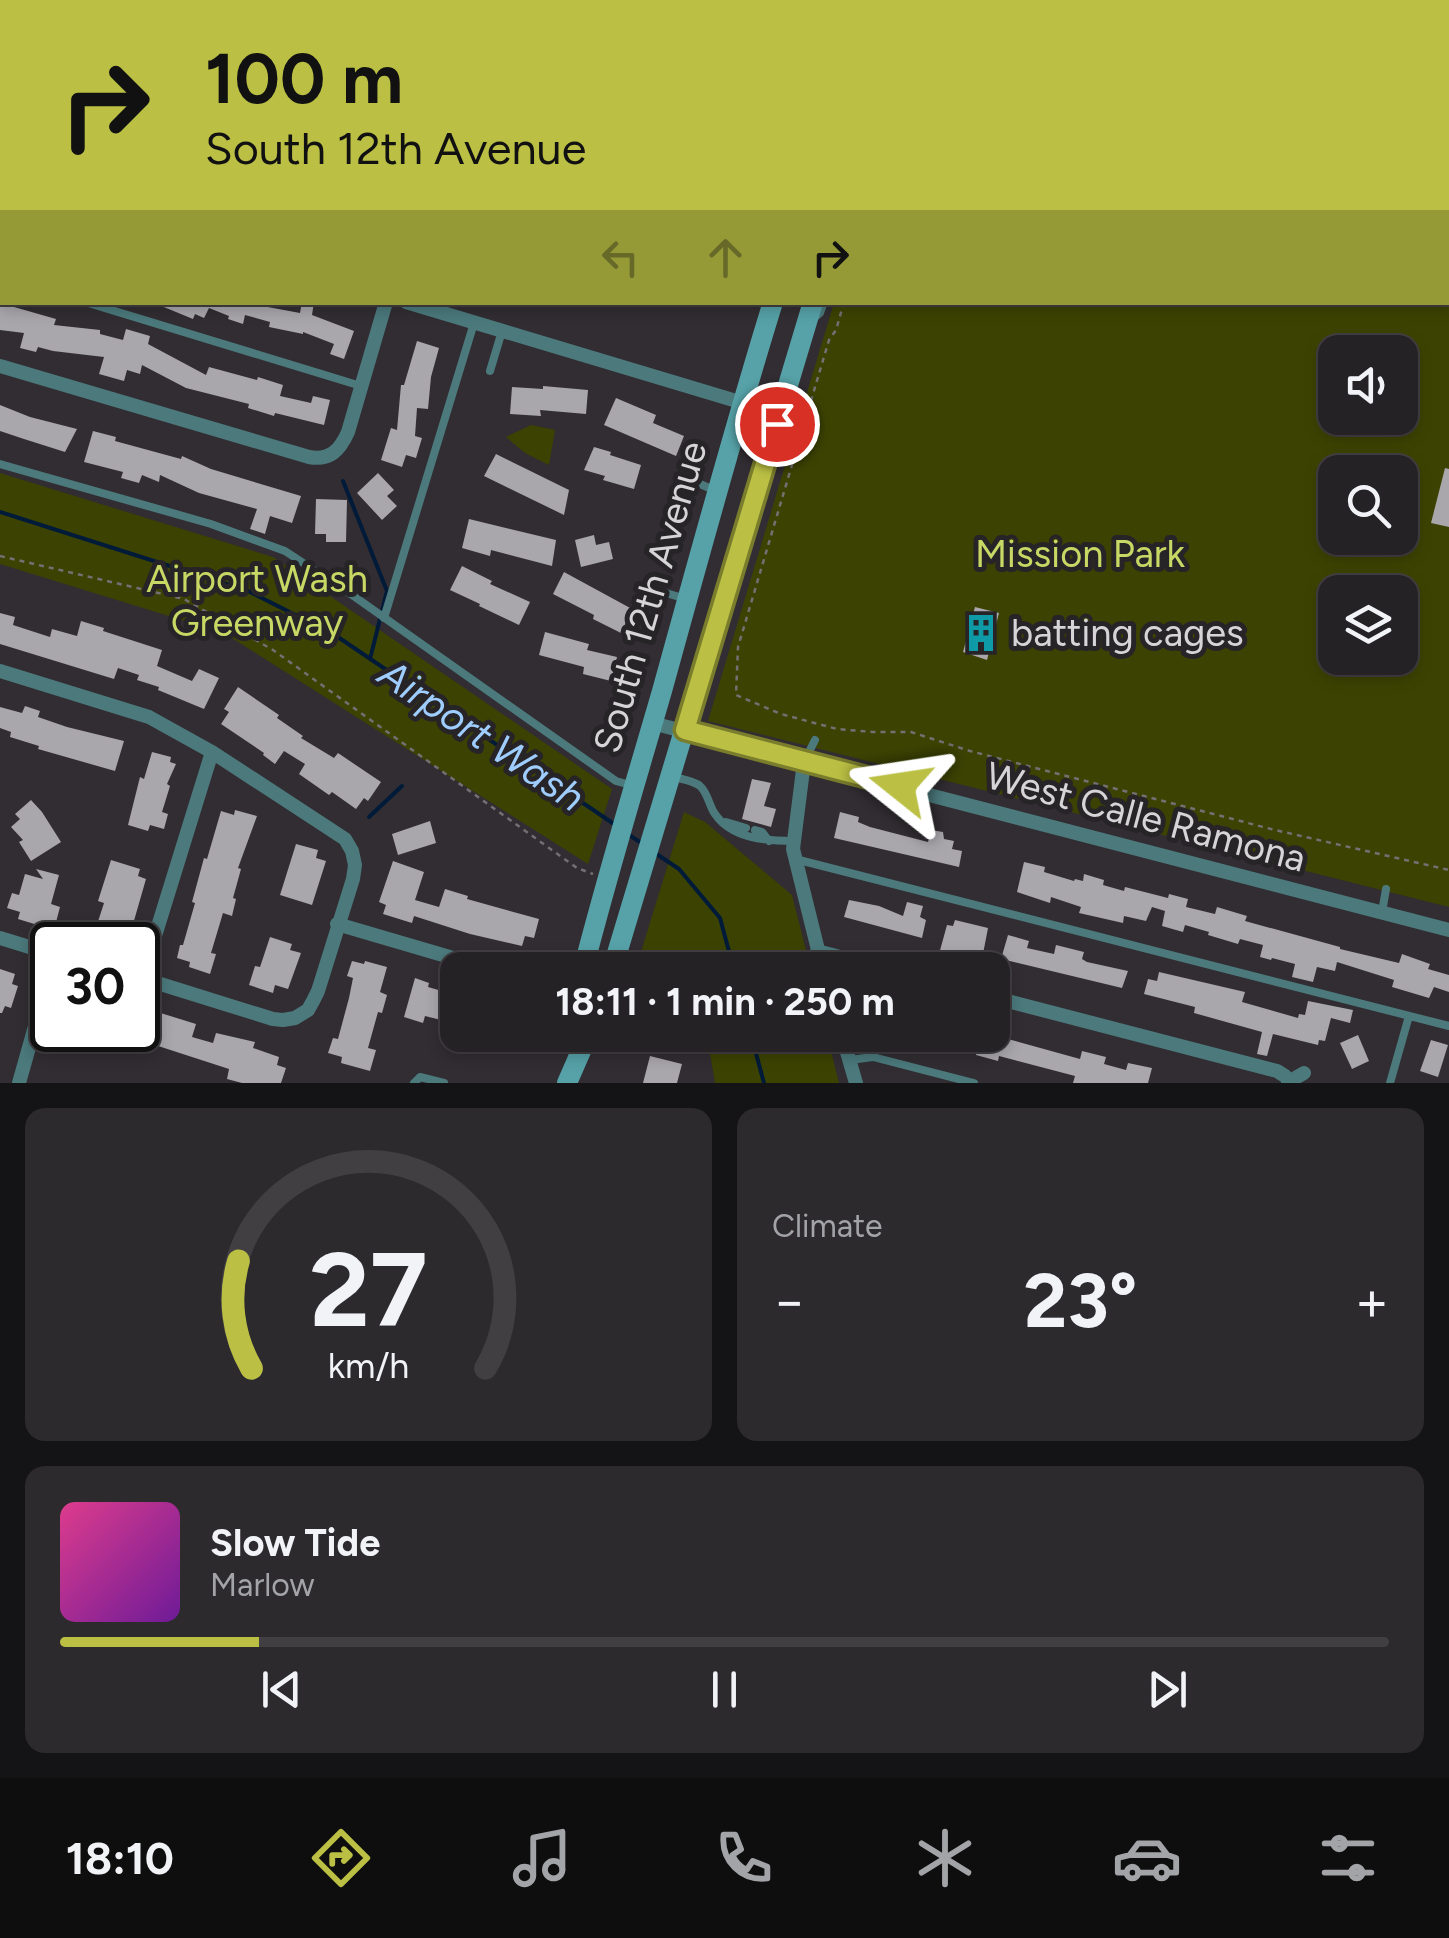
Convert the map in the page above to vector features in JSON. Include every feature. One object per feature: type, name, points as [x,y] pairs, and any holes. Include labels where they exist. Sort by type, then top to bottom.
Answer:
[{"type":"main road","name":"South 12th Avenue","points":[[588,952],[772,305]]},
{"type":"main road","name":"South 12th Avenue","points":[[617,952],[812,305]]},
{"type":"main road","points":[[568,1082],[571,1052]]},
{"type":"main road","points":[[568,1082],[581,1052]]},
{"type":"street","points":[[0,366],[333,461],[344,441],[385,305]]},
{"type":"street","points":[[416,305],[780,414]]},
{"type":"street","points":[[0,671],[149,718],[212,752],[345,839],[352,851],[355,865],[318,991],[297,1022],[273,1019],[160,984]]},
{"type":"street","name":"West Calle Ramona","points":[[652,723],[1449,930]]},
{"type":"street","points":[[158,922],[212,752]]},
{"type":"street","points":[[804,762],[795,859],[817,951],[821,952]]},
{"type":"street","points":[[337,924],[440,954]]},
{"type":"street","points":[[0,938],[30,947]]},
{"type":"street","points":[[1010,1002],[1277,1071],[1290,1082],[1304,1073]]},
{"type":"street","points":[[20,1083],[30,1046]]},
{"type":"street","points":[[847,1052],[856,1083]]},
{"type":"lane","points":[[95,305],[361,386]]},
{"type":"lane","points":[[806,324],[820,313],[823,305]]},
{"type":"lane","points":[[384,618],[474,322]]},
{"type":"lane","points":[[490,371],[502,331]]},
{"type":"lane","points":[[0,464],[212,524],[285,551],[631,794]]},
{"type":"lane","points":[[686,478],[717,491]]},
{"type":"lane","points":[[652,589],[688,600]]},
{"type":"lane","points":[[804,762],[815,740]]},
{"type":"lane","points":[[670,776],[698,784],[716,816],[731,829],[754,839],[794,841]]},
{"type":"lane","points":[[722,821],[762,832],[769,841]]},
{"type":"lane","points":[[795,859],[1449,1026]]},
{"type":"lane","points":[[1382,912],[1386,889]]},
{"type":"lane","points":[[1390,1083],[1409,1016]]},
{"type":"lane","points":[[850,1060],[873,1057],[974,1083]]},
{"type":"lane","points":[[414,1083],[420,1076],[444,1083]]},
{"type":"path","points":[[843,305],[829,340],[738,646],[736,695],[800,719],[838,728],[911,732],[970,751],[1275,830],[1449,870]]},
{"type":"path","points":[[0,556],[184,600],[272,650],[576,868],[594,874]]},
{"type":"green space","name":"Mission Park","points":[[833,305],[1449,305],[1449,907],[708,721]]},
{"type":"green space","points":[[531,425],[555,430],[549,465],[525,453],[506,437]]},
{"type":"green space","name":"Airport Wash Greenway","points":[[0,473],[273,557],[612,789],[588,864],[224,633],[0,564]]},
{"type":"green space","points":[[684,812],[705,822],[792,895],[806,952],[641,952]]},
{"type":"green space","points":[[710,1052],[831,1052],[839,1083],[715,1083]]},
{"type":"building","points":[[0,305],[7,305],[56,319],[54,325],[100,330],[100,334],[123,340],[126,329],[150,336],[148,344],[206,375],[209,367],[283,385],[280,396],[311,403],[313,396],[330,400],[324,425],[275,413],[274,416],[248,408],[249,404],[186,388],[142,365],[140,374],[127,370],[124,381],[99,374],[104,357],[20,348],[24,333],[0,330]]},
{"type":"building","points":[[159,305],[257,305],[300,313],[301,305],[314,305],[312,315],[354,331],[344,359],[330,354],[334,344],[303,332],[269,327],[270,322],[245,315],[243,324],[209,308],[204,318],[195,314],[193,319]]},
{"type":"building","points":[[417,341],[439,348],[428,409],[417,408],[415,436],[422,438],[416,458],[406,455],[402,467],[381,460],[391,428],[397,430],[401,385]]},
{"type":"building","points":[[512,387],[588,390],[586,414],[540,410],[541,416],[510,414]]},
{"type":"building","points":[[616,398],[656,415],[653,423],[684,436],[676,456],[604,425]]},
{"type":"building","points":[[0,405],[77,429],[65,452],[0,431]]},
{"type":"building","points":[[93,431],[301,496],[292,523],[270,516],[265,534],[250,529],[257,509],[199,493],[160,475],[159,482],[142,475],[139,483],[121,478],[123,472],[84,462]]},
{"type":"building","points":[[594,447],[641,465],[634,489],[584,470]]},
{"type":"building","points":[[496,454],[569,490],[564,515],[484,476]]},
{"type":"building","points":[[1445,468],[1449,469],[1449,527],[1431,523]]},
{"type":"building","points":[[378,473],[394,490],[387,496],[397,506],[382,520],[357,493]]},
{"type":"building","points":[[316,499],[347,500],[346,542],[326,542],[326,534],[315,534]]},
{"type":"building","points":[[469,519],[556,540],[552,566],[491,550],[490,556],[462,548]]},
{"type":"building","points":[[594,535],[596,545],[609,542],[613,559],[581,567],[575,540]]},
{"type":"building","points":[[462,566],[530,602],[519,625],[450,590]]},
{"type":"building","points":[[564,572],[632,609],[621,633],[553,594]]},
{"type":"building","name":"batting cages","points":[[975,607],[999,613],[987,660],[963,652]]},
{"type":"building","points":[[0,613],[15,617],[13,625],[50,637],[52,629],[77,636],[81,621],[162,650],[157,666],[192,681],[199,669],[219,678],[204,709],[118,668],[114,679],[0,644]]},
{"type":"building","points":[[545,632],[589,644],[587,650],[617,657],[611,681],[583,674],[584,667],[539,655]]},
{"type":"building","points":[[238,687],[279,715],[277,718],[301,738],[334,758],[338,753],[381,782],[368,801],[364,798],[356,809],[332,792],[329,795],[299,774],[305,764],[284,751],[275,764],[221,724],[229,712],[224,709]]},
{"type":"building","points":[[25,706],[40,711],[38,717],[124,741],[115,771],[10,737],[11,732],[0,728],[0,707],[22,713]]},
{"type":"building","points":[[152,752],[171,757],[170,762],[176,764],[167,784],[170,786],[162,812],[168,814],[164,829],[150,825],[148,831],[128,825],[140,777],[144,779]]},
{"type":"building","points":[[752,779],[771,783],[764,806],[776,809],[771,827],[742,819]]},
{"type":"building","points":[[31,800],[61,842],[31,861],[19,842],[23,840],[11,827],[20,819],[15,814]]},
{"type":"building","points":[[235,810],[257,816],[238,868],[241,869],[232,916],[223,913],[211,953],[216,954],[210,974],[177,958],[221,811],[234,815]]},
{"type":"building","points":[[840,812],[859,817],[858,822],[870,827],[928,842],[931,830],[943,832],[944,839],[954,841],[952,849],[962,851],[959,867],[834,838]]},
{"type":"building","points":[[430,821],[436,843],[398,855],[392,834]]},
{"type":"building","points":[[296,844],[318,850],[316,858],[326,861],[312,905],[280,895]]},
{"type":"building","points":[[111,860],[140,869],[138,876],[146,879],[134,922],[98,922],[104,903],[98,901]]},
{"type":"building","points":[[393,861],[424,872],[415,900],[439,907],[445,889],[468,896],[467,899],[539,919],[534,938],[525,936],[522,946],[414,916],[412,923],[383,914],[386,905],[379,902]]},
{"type":"building","points":[[1024,862],[1074,881],[1083,881],[1084,874],[1124,891],[1125,887],[1188,899],[1186,907],[1215,914],[1217,907],[1247,916],[1245,921],[1340,949],[1399,963],[1402,954],[1430,964],[1428,969],[1449,975],[1449,992],[1434,987],[1429,998],[1392,987],[1394,980],[1337,962],[1335,971],[1317,967],[1313,982],[1292,977],[1295,964],[1260,957],[1263,945],[1240,939],[1238,944],[1185,925],[1183,932],[1162,926],[1165,911],[1152,907],[1146,921],[1124,916],[1123,923],[1079,913],[1081,907],[1051,897],[1050,903],[1017,892]]},
{"type":"building","points":[[36,869],[59,875],[51,904],[60,907],[56,922],[18,919],[20,912],[7,908],[12,893],[19,895],[25,874],[43,879]]},
{"type":"building","points":[[849,900],[903,916],[907,902],[923,906],[920,917],[926,920],[922,938],[844,917]]},
{"type":"building","points":[[955,920],[988,928],[983,952],[940,952],[947,925],[953,926]]},
{"type":"building","points":[[1008,935],[1029,941],[1027,948],[1054,954],[1056,945],[1084,952],[1082,959],[1087,962],[1128,971],[1122,988],[1010,961],[1010,952],[1003,952]]},
{"type":"building","points":[[270,937],[292,944],[290,950],[301,953],[288,989],[275,985],[273,993],[249,985]]},
{"type":"building","points":[[352,961],[387,967],[380,992],[387,995],[368,1048],[376,1050],[370,1071],[341,1063],[342,1057],[328,1053],[333,1038],[338,1039],[349,998],[353,978],[347,976]]},
{"type":"building","points":[[0,969],[15,974],[12,984],[18,986],[11,1008],[5,1006],[2,1013],[0,1013]]},
{"type":"building","points":[[1159,972],[1245,992],[1242,1002],[1298,1018],[1299,1014],[1305,1015],[1308,1001],[1353,1010],[1350,1023],[1331,1018],[1325,1041],[1319,1040],[1318,1045],[1273,1034],[1267,1056],[1257,1054],[1262,1032],[1194,1013],[1195,1007],[1144,994],[1148,979],[1157,981]]},
{"type":"building","points":[[415,978],[440,990],[440,1020],[425,1016],[423,1023],[404,1017]]},
{"type":"building","points":[[160,1013],[196,1024],[192,1037],[213,1043],[216,1033],[255,1042],[253,1048],[279,1057],[277,1065],[286,1068],[281,1083],[227,1079],[229,1069],[160,1047]]},
{"type":"building","points":[[1358,1035],[1369,1061],[1352,1069],[1340,1043]]},
{"type":"building","points":[[1010,1039],[1080,1059],[1082,1051],[1106,1057],[1104,1064],[1126,1070],[1128,1063],[1152,1068],[1148,1083],[1073,1083],[1075,1076],[999,1056],[998,1061],[976,1055],[1010,1052]]},
{"type":"building","points":[[1431,1040],[1448,1045],[1438,1077],[1420,1071]]},
{"type":"building","points":[[650,1056],[682,1064],[677,1083],[643,1083]]},
{"type":"waterway","points":[[343,481],[387,591],[370,659]]},
{"type":"waterway","name":"Airport Wash","points":[[0,512],[248,591],[335,635],[614,824]]},
{"type":"waterway","points":[[458,732],[473,729]]},
{"type":"waterway","points":[[369,817],[402,786]]},
{"type":"waterway","name":"Airport Wash","points":[[626,833],[643,844]]},
{"type":"waterway","name":"Airport Wash","points":[[655,853],[679,869],[720,918],[729,952]]},
{"type":"waterway","name":"Airport Wash","points":[[756,1052],[764,1083]]},
{"type":"place","name":"batting cages","points":[[981,633]]},
{"type":"route","points":[[777,424],[685,730],[900,786]]}]
